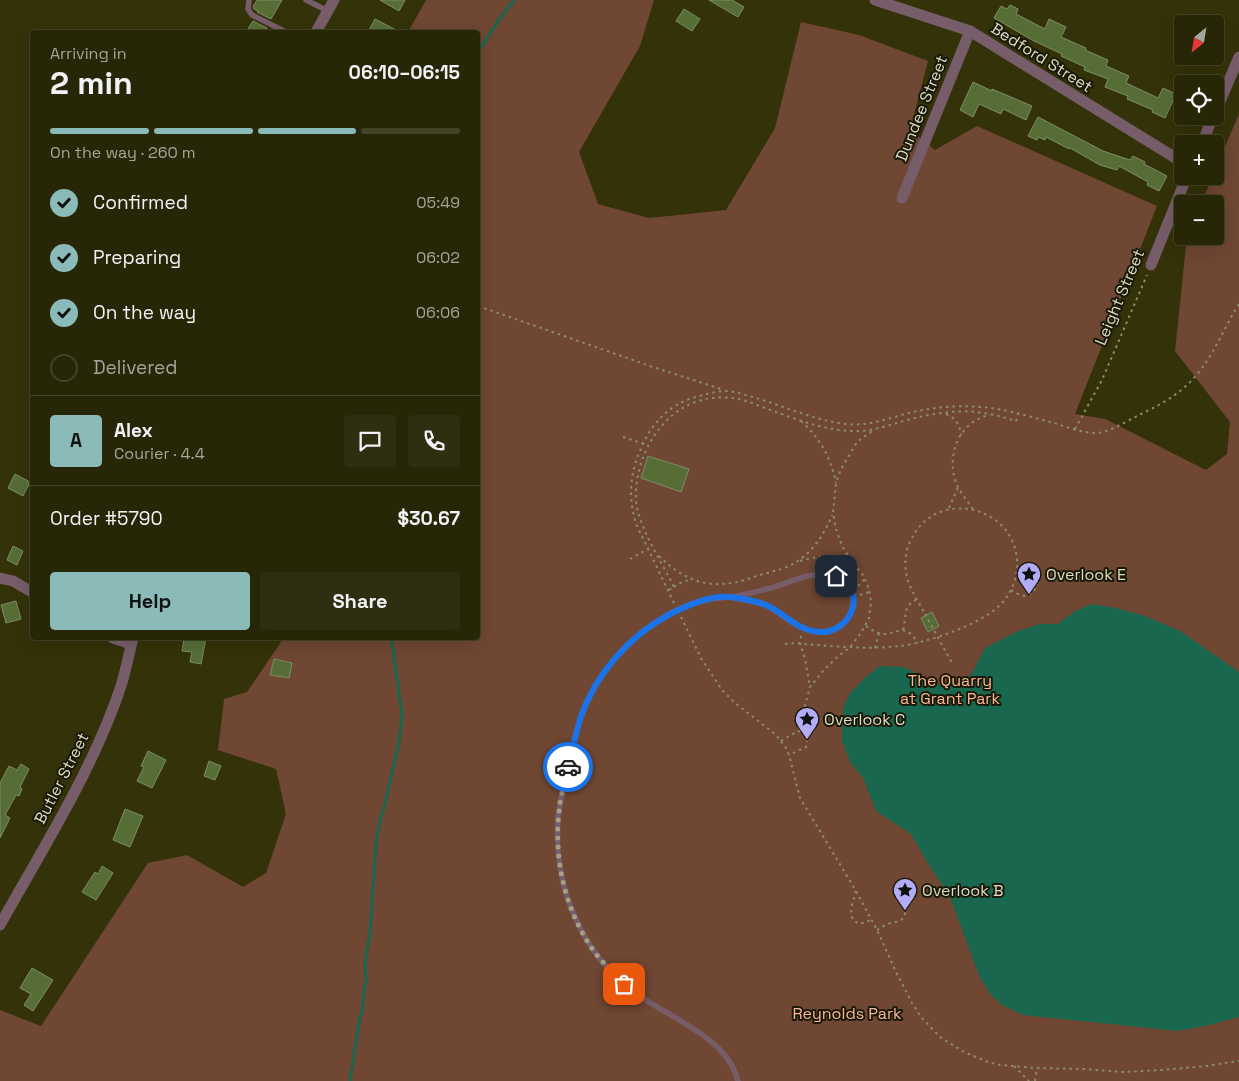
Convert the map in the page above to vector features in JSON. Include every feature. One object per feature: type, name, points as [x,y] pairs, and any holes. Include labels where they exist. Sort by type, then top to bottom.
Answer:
[{"type":"street","points":[[317,30],[334,0]]},
{"type":"street","name":"Bedford Street","points":[[874,0],[970,31],[1174,157]]},
{"type":"street","name":"Dundee Street","points":[[902,198],[970,31]]},
{"type":"street","points":[[1224,92],[1239,57]]},
{"type":"street","name":"Leight Street","points":[[1151,265],[1184,185]]},
{"type":"street","points":[[0,578],[12,581],[30,591]]},
{"type":"street","name":"Butler Street","points":[[0,925],[81,781],[106,725],[121,685],[132,641]]},
{"type":"lane","points":[[249,0],[248,9],[252,15],[282,30]]},
{"type":"lane","points":[[306,0],[328,11]]},
{"type":"lane","points":[[728,597],[766,606],[802,628],[821,632],[837,628],[847,620],[854,599],[850,587],[842,579],[831,575],[815,575],[756,592],[701,601],[660,619],[624,648],[604,673],[590,696],[579,724],[560,804],[558,855],[570,907],[589,945],[604,964],[624,984],[641,997],[702,1034],[729,1062],[738,1081]]},
{"type":"path","name":"Leight Street","points":[[1075,428],[1102,380],[1151,265]]},
{"type":"path","points":[[480,307],[647,365],[727,391],[837,423],[856,425],[873,423],[914,412],[956,406],[992,408],[1100,433],[1157,406],[1177,394],[1202,368],[1239,304]]},
{"type":"path","points":[[727,391],[684,401],[665,413],[650,430],[633,472],[630,495],[633,514],[701,658],[722,690],[781,740],[789,755],[800,798],[856,891],[877,930],[905,991],[921,1016],[949,1044],[988,1062],[1014,1066],[1123,1072],[1191,1068],[1239,1061]]},
{"type":"path","points":[[674,587],[643,525],[637,507],[636,494],[639,470],[648,445],[671,415],[689,404],[727,398],[740,400],[825,428],[860,432],[915,418],[944,414],[983,413],[1016,421],[1018,414]]},
{"type":"path","points":[[944,414],[957,422],[961,430],[961,436]]},
{"type":"path","points":[[973,509],[958,487],[954,474],[953,457],[961,436],[972,423],[992,415]]},
{"type":"path","points":[[800,420],[822,446],[831,463],[836,483]]},
{"type":"path","points":[[798,561],[819,540],[828,525],[833,513],[836,483],[845,461],[857,442],[874,429]]},
{"type":"path","points":[[624,437],[648,445]]},
{"type":"path","points":[[949,509],[958,487]]},
{"type":"path","points":[[785,644],[875,648],[918,643],[954,631],[983,617],[999,606],[1011,590],[1016,576],[1016,552],[1009,534],[1002,526],[985,513],[966,508],[949,509],[934,514],[922,523],[912,537],[906,556],[907,576],[910,586],[926,614],[952,663]]},
{"type":"path","points":[[810,687],[836,658],[850,647],[870,618],[870,593],[863,575],[847,555],[839,537],[833,513]]},
{"type":"path","points":[[630,559],[653,546]]},
{"type":"path","points":[[657,554],[670,567],[692,580]]},
{"type":"path","points":[[668,590],[684,581],[692,580],[712,584],[731,583],[777,570],[798,561],[817,557],[829,556],[839,558],[854,565]]},
{"type":"path","points":[[1011,590],[1020,595],[1029,595],[1034,592],[1036,584]]},
{"type":"path","points":[[903,630],[906,609],[910,603],[917,599]]},
{"type":"path","points":[[866,626],[879,633],[888,634],[903,630],[909,632],[918,643]]},
{"type":"path","points":[[800,732],[800,724],[810,687],[800,644],[802,628]]},
{"type":"path","points":[[875,648],[879,633]]},
{"type":"path","points":[[781,740],[794,733],[800,732],[805,736],[807,745],[789,755]]},
{"type":"path","points":[[856,891],[851,913],[854,921],[860,924],[871,920]]},
{"type":"path","points":[[877,930],[886,924],[898,922],[902,918],[904,908],[897,899]]},
{"type":"path","points":[[1014,1066],[1029,1081]]},
{"type":"path","points":[[1035,1081],[1037,1068]]},
{"type":"green space","points":[[426,0],[654,0],[640,46],[579,152],[598,204],[649,218],[726,210],[775,128],[801,22],[859,35],[928,61],[910,130],[935,150],[977,126],[1157,206],[1075,414],[1105,419],[1206,470],[1227,454],[1230,422],[1175,351],[1186,245],[1224,245],[1224,195],[1205,195],[1209,185],[1224,185],[1224,149],[1239,114],[1239,1081],[0,1081],[0,1010],[41,1026],[148,863],[187,855],[243,887],[266,873],[286,814],[276,769],[218,750],[224,699],[247,692],[282,640],[480,640],[480,30],[409,30]]},
{"type":"shaded area","points":[[1092,604],[1145,616],[1180,631],[1239,672],[1239,1017],[1178,1031],[1023,1015],[1002,1005],[991,995],[980,978],[950,897],[911,834],[876,811],[863,778],[850,762],[842,741],[843,708],[850,693],[880,666],[904,667],[944,687],[961,683],[972,673],[985,648],[1016,632],[1040,624],[1058,624],[1075,611]]},
{"type":"building","points":[[257,0],[282,0],[271,19],[254,9],[253,7]]},
{"type":"building","points":[[380,0],[405,0],[399,11]]},
{"type":"building","points":[[709,0],[732,0],[744,7],[738,17]]},
{"type":"building","points":[[1010,5],[1018,9],[1016,14],[1045,29],[1049,19],[1066,27],[1061,37],[1108,60],[1106,66],[1129,76],[1126,83],[1158,98],[1163,88],[1174,93],[1174,98],[1165,118],[1152,112],[1153,110],[1127,99],[1128,96],[1105,87],[1108,79],[1084,70],[1085,67],[1061,56],[1062,54],[1034,41],[994,18],[1001,6],[1007,9]]},
{"type":"building","points":[[684,9],[700,19],[692,31],[676,21]]},
{"type":"building","points":[[375,19],[396,30],[369,30]]},
{"type":"building","points":[[253,21],[267,28],[266,30],[247,30]]},
{"type":"building","points":[[973,82],[1032,106],[1026,120],[1003,109],[1001,114],[979,104],[973,117],[960,110]]},
{"type":"building","points":[[1038,117],[1103,151],[1130,160],[1133,156],[1167,176],[1159,191],[1147,185],[1148,182],[1119,166],[1117,170],[1100,165],[1046,137],[1045,140],[1038,137],[1037,140],[1028,136]]},
{"type":"building","points":[[648,456],[689,469],[681,492],[641,478]]},
{"type":"building","points":[[15,474],[30,482],[23,496],[8,488]]},
{"type":"building","points":[[13,546],[23,551],[17,565],[7,560]]},
{"type":"building","points":[[16,601],[21,619],[6,623],[1,605]]},
{"type":"building","points":[[932,612],[939,626],[928,632],[921,618]]},
{"type":"building","points":[[184,640],[206,640],[201,664],[190,662],[192,652],[182,651]]},
{"type":"building","points":[[274,659],[292,663],[289,678],[270,675]]},
{"type":"building","points":[[148,751],[166,760],[152,788],[137,781],[144,767],[141,766]]},
{"type":"building","points":[[209,761],[221,766],[215,780],[204,776]]},
{"type":"building","points":[[21,764],[29,769],[20,787],[22,789],[19,796],[16,795],[5,815],[10,818],[0,838],[0,783],[9,766],[17,770]]},
{"type":"building","points":[[125,809],[143,816],[130,847],[113,840]]},
{"type":"building","points":[[102,866],[113,873],[96,900],[82,892],[95,872],[98,874]]},
{"type":"building","points":[[32,968],[53,980],[33,1011],[24,1005],[31,994],[20,988]]},
{"type":"waterway","points":[[480,49],[514,0]]},
{"type":"waterway","points":[[350,1081],[366,982],[365,962],[370,933],[376,842],[399,742],[402,715],[391,640]]},
{"type":"way so far","points":[[568,767],[559,810],[557,835],[558,855],[564,889],[577,923],[589,945],[604,964],[624,984]]},
{"type":"place","name":"Overlook E","points":[[1029,595]]},
{"type":"place","name":"Overlook C","points":[[807,740]]},
{"type":"place","name":"Overlook B","points":[[905,911]]},
{"type":"route","points":[[568,767],[579,724],[593,689],[619,653],[642,631],[660,619],[692,604],[728,597],[766,606],[802,628],[811,631],[829,631],[842,625],[847,620],[854,599],[850,587],[836,576]]},
{"type":"park label","name":"The Quarry at Grant Park","points":[[950,689]]},
{"type":"park label","name":"Reynolds Park","points":[[847,1013]]}]
